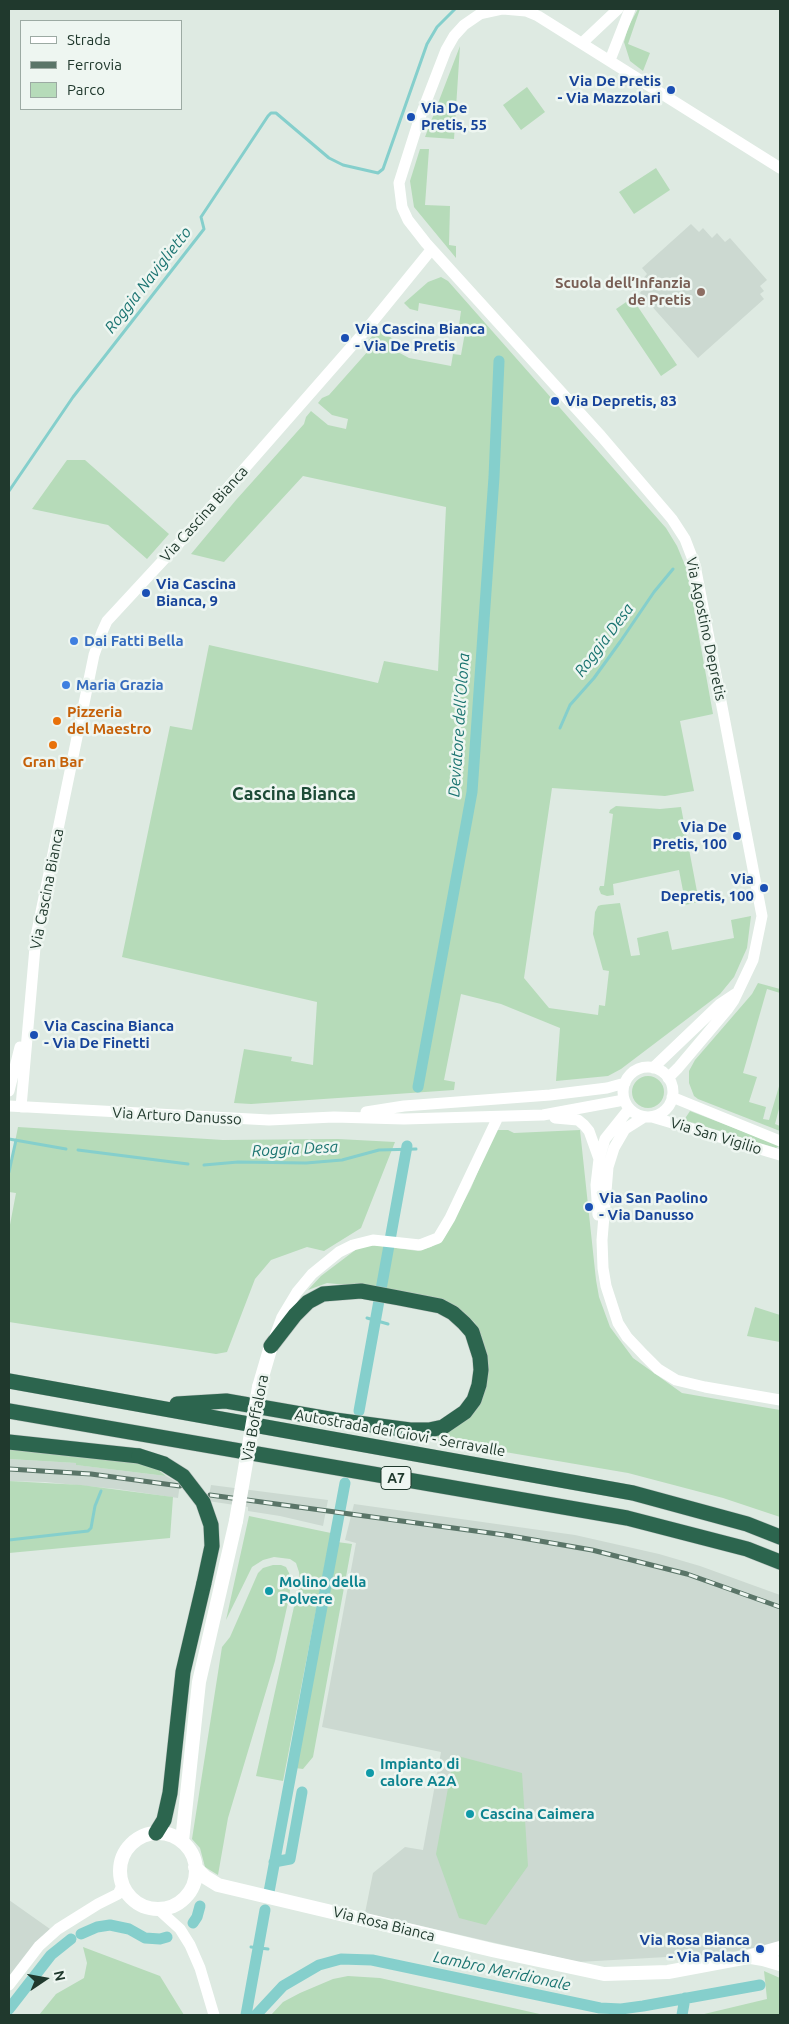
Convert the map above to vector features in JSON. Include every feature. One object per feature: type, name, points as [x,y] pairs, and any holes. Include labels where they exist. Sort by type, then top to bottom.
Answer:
[{"type":"highway","points":[[153,1406],[226,1401],[410,1430],[429,1430],[442,1427],[465,1412],[474,1400],[479,1385],[481,1370],[477,1344],[472,1332],[453,1313],[440,1306],[399,1298],[361,1292],[323,1294],[308,1302],[294,1315],[271,1346]]},
{"type":"highway","name":"Autostrada dei Giovi - Serravalle","points":[[9,1381],[633,1493],[747,1524],[780,1537]]},
{"type":"highway","name":"A7","points":[[9,1410],[627,1518],[747,1549],[780,1562]]},
{"type":"highway","points":[[9,1442],[139,1456],[164,1464],[183,1476],[203,1502],[210,1525],[212,1546],[183,1672],[170,1793],[164,1820],[156,1833]]},
{"type":"street","name":"Via Agostino Depretis","points":[[668,1078],[727,1010],[754,960],[762,916],[697,574],[685,539],[672,519],[601,436],[431,250],[408,220],[402,207],[399,183],[416,128],[446,50],[454,36],[464,25],[480,14],[507,9],[532,13],[780,168]]},
{"type":"street","points":[[582,43],[618,9]]},
{"type":"street","points":[[610,60],[630,9]]},
{"type":"street","name":"Via Cascina Bianca","points":[[15,1107],[28,1019],[36,936],[94,654],[107,621],[181,540],[409,280],[431,250]]},
{"type":"street","name":"Via Cascina Bianca","points":[[409,280],[440,260]]},
{"type":"street","name":"Via Agostino Depretis","points":[[653,1068],[720,1004],[738,991]]},
{"type":"street","name":"Via Cascina Bianca","points":[[9,1091],[28,1019]]},
{"type":"street","points":[[648,1117],[627,1105],[623,1092],[624,1083],[633,1072],[638,1069],[653,1068],[662,1072],[668,1078],[671,1084],[672,1097],[665,1110],[625,1129],[614,1148],[608,1168],[603,1236],[603,1268],[612,1309],[627,1337],[658,1368],[676,1380],[780,1400]]},
{"type":"street","name":"Via Arturo Danusso","points":[[334,1117],[404,1106],[550,1095],[606,1088],[624,1083]]},
{"type":"street","points":[[543,1115],[555,1108],[555,1099],[550,1095]]},
{"type":"street","name":"Via San Vigilio","points":[[672,1097],[780,1141]]},
{"type":"street","points":[[603,1236],[598,1213],[596,1184],[599,1159],[605,1139],[627,1105]]},
{"type":"street","name":"Via Arturo Danusso","points":[[15,1107],[242,1120],[334,1117],[498,1117],[543,1115],[627,1105]]},
{"type":"street","points":[[543,1115],[552,1118],[578,1120],[589,1131],[599,1159]]},
{"type":"street","name":"Via Boffalora","points":[[182,1841],[199,1682],[236,1521],[259,1387],[282,1317],[297,1292],[312,1274],[339,1252],[353,1245],[373,1240],[420,1245],[438,1238],[450,1218],[498,1117]]},
{"type":"street","name":"Via San Vigilio","points":[[648,1117],[780,1155]]},
{"type":"street","points":[[188,1894],[195,1880],[195,1867],[191,1852],[182,1841],[170,1835],[156,1833],[138,1838],[124,1852],[119,1870],[122,1886],[136,1902],[149,1908],[158,1909],[174,1905],[188,1894],[218,1885]]},
{"type":"street","points":[[195,1867],[205,1877],[218,1885]]},
{"type":"street","name":"Via Rosa Bianca","points":[[218,1885],[492,1950],[604,1974],[668,1972],[748,1957],[780,1948]]},
{"type":"street","points":[[9,1985],[39,1946],[58,1930],[98,1904],[118,1894],[122,1886]]},
{"type":"street","points":[[158,1909],[180,1929],[190,1945],[200,1968],[213,2010]]},
{"type":"street","name":"Via Rosa Bianca","points":[[748,1957],[780,1964]]},
{"type":"shaded area","name":"Scuola dell’Infanzia de Pretis","points":[[691,224],[699,232],[703,228],[712,238],[717,233],[725,242],[730,238],[767,280],[760,286],[764,291],[760,294],[764,299],[698,358],[640,293],[645,286],[641,281],[647,274],[642,268]]},
{"type":"shaded area","points":[[9,1459],[77,1463],[77,1465],[166,1476],[180,1484],[178,1498],[117,1489],[45,1482],[9,1481]]},
{"type":"shaded area","points":[[211,1485],[328,1500],[323,1526],[248,1511],[248,1507],[208,1501]]},
{"type":"shaded area","points":[[354,1504],[575,1535],[659,1554],[700,1566],[780,1595],[780,1943],[720,1954],[578,1962],[365,1913],[373,1873],[405,1847],[423,1850],[441,1752],[322,1727],[356,1543],[345,1540]]},
{"type":"shaded area","points":[[9,1900],[50,1929],[9,1983]]},
{"type":"green space","points":[[638,9],[640,9],[628,44],[650,53],[643,71],[630,61],[624,42],[628,27]]},
{"type":"green space","points":[[460,46],[454,139],[425,137]]},
{"type":"green space","points":[[527,87],[545,112],[521,130],[503,105]]},
{"type":"green space","points":[[420,149],[429,149],[425,205],[450,206],[449,245],[456,246],[456,258],[414,207],[410,181]]},
{"type":"green space","points":[[656,168],[670,190],[634,214],[619,192]]},
{"type":"green space","points":[[441,277],[448,281],[666,528],[677,546],[687,570],[713,714],[680,721],[694,791],[665,796],[552,788],[524,978],[549,1008],[598,1015],[599,1005],[605,1006],[609,971],[603,970],[593,934],[595,912],[598,906],[601,905],[620,903],[631,956],[640,955],[637,938],[668,931],[672,950],[734,938],[731,920],[751,916],[747,948],[734,977],[720,994],[621,1069],[608,1076],[556,1081],[560,1028],[501,1004],[461,994],[444,1080],[455,1082],[454,1090],[251,1104],[234,1103],[244,1049],[292,1057],[291,1061],[313,1065],[317,1002],[122,957],[170,726],[192,730],[209,645],[378,683],[384,661],[438,671],[446,507],[303,476],[224,562],[191,554],[304,424],[306,417],[311,411],[328,425],[346,429],[348,419],[332,415],[318,403],[322,398],[329,395],[369,350],[367,342],[379,329],[400,344],[396,351],[409,358],[451,366],[453,354],[461,355],[466,327],[459,325],[461,311],[419,303],[418,311],[410,309],[404,303],[428,282]]},
{"type":"green space","points":[[632,298],[677,365],[661,376],[616,309]]},
{"type":"green space","points":[[67,460],[85,460],[169,534],[147,559],[108,525],[32,509]]},
{"type":"green space","points":[[616,806],[660,809],[681,807],[699,902],[680,906],[678,898],[684,896],[679,870],[613,884],[614,895],[607,896],[601,894],[599,889],[600,886],[604,886],[613,814],[609,813]]},
{"type":"green space","points":[[758,983],[780,989],[780,993],[767,989],[743,1073],[757,1077],[749,1102],[766,1107],[763,1119],[769,1120],[780,1083],[780,1105],[775,1124],[780,1126],[780,1131],[698,1099],[694,1096],[689,1083],[689,1071],[695,1060],[752,994]]},
{"type":"green space","points":[[648,1076],[654,1077],[659,1081],[663,1086],[663,1098],[659,1103],[654,1107],[648,1108],[642,1107],[637,1103],[633,1098],[632,1092],[633,1086],[637,1081],[642,1077]]},
{"type":"green space","points":[[690,1111],[779,1146],[776,1148],[684,1120]]},
{"type":"green space","points":[[18,1127],[223,1140],[338,1139],[395,1142],[361,1228],[324,1251],[307,1247],[271,1260],[255,1279],[227,1352],[216,1354],[9,1322],[9,1230],[16,1193],[9,1192],[9,1172]]},
{"type":"green space","points":[[495,1130],[508,1130],[514,1133],[580,1130],[596,1280],[599,1297],[610,1327],[633,1358],[682,1393],[780,1410],[780,1517],[723,1498],[628,1473],[423,1438],[441,1432],[469,1414],[486,1364],[475,1323],[456,1306],[376,1288],[327,1283],[308,1290],[321,1276],[358,1248],[374,1245],[418,1251],[431,1247],[444,1238],[471,1188]]},
{"type":"green space","points":[[755,1307],[780,1315],[780,1342],[747,1336]]},
{"type":"green space","points":[[9,1449],[141,1463],[156,1468],[166,1476],[76,1465],[76,1463],[9,1459]]},
{"type":"green space","points":[[9,1481],[81,1485],[173,1497],[170,1538],[9,1553]]},
{"type":"green space","points":[[249,1516],[331,1533],[283,1781],[256,1776],[300,1580],[299,1572],[296,1563],[290,1559],[274,1557],[263,1560],[252,1567],[226,1620]]},
{"type":"green space","points":[[337,1542],[352,1544],[313,1757],[303,1769],[295,1768]]},
{"type":"green space","points":[[273,1565],[286,1567],[289,1573],[291,1582],[289,1598],[275,1661],[228,1818],[218,1875],[205,1867],[200,1848],[192,1839],[222,1647],[230,1637],[258,1573],[263,1568]]},
{"type":"green space","points":[[454,1755],[522,1773],[528,1866],[486,1925],[459,1918],[436,1854]]},
{"type":"green space","points":[[83,1947],[160,1976],[184,2015],[39,2015],[56,1994],[84,1978],[87,1963]]},
{"type":"green space","points":[[764,1971],[780,1978],[780,2015],[700,2015],[767,1999]]},
{"type":"green space","points":[[348,1976],[380,1978],[544,2015],[271,2015],[283,2002],[300,1993],[333,1979]]},
{"type":"waterway","name":"Roggia Naviglietto","points":[[9,491],[73,397],[204,229],[201,217],[268,116],[271,113],[276,113],[329,158],[343,165],[378,173],[383,169],[427,44],[437,27],[455,9]]},
{"type":"waterway","name":"Deviatore dell'Olona","points":[[418,1087],[472,792],[494,477],[499,361]]},
{"type":"waterway","name":"Roggia Desa","points":[[560,728],[570,705],[594,678],[654,592],[673,569]]},
{"type":"waterway","name":"Roggia Desa","points":[[9,1139],[66,1149]]},
{"type":"waterway","name":"Roggia Desa","points":[[9,1172],[16,1140]]},
{"type":"waterway","points":[[359,1411],[407,1146]]},
{"type":"waterway","name":"Roggia Desa","points":[[204,1165],[238,1162],[306,1163],[342,1160],[379,1150],[416,1149]]},
{"type":"waterway","name":"Roggia Desa","points":[[78,1150],[188,1164]]},
{"type":"waterway","points":[[367,1318],[388,1324]]},
{"type":"waterway","points":[[269,1892],[345,1483]]},
{"type":"waterway","points":[[9,1540],[88,1531],[91,1528],[95,1506],[101,1491]]},
{"type":"waterway","points":[[274,1862],[290,1859],[302,1792]]},
{"type":"waterway","points":[[193,1923],[200,1906]]},
{"type":"waterway","points":[[246,2015],[265,1910]]},
{"type":"waterway","points":[[81,1934],[97,1927],[110,1925],[129,1929],[145,1938],[160,1939],[167,1937]]},
{"type":"waterway","points":[[9,2009],[51,1955],[71,1939]]},
{"type":"waterway","points":[[251,1947],[268,1949]]},
{"type":"waterway","name":"Lambro Meridionale","points":[[256,2015],[283,1986],[319,1965],[341,1959],[372,1960],[600,2008],[621,2009],[643,2006],[760,1985]]},
{"type":"waterway","points":[[682,2015],[685,1998]]},
{"type":"railway","points":[[9,1469],[91,1474],[180,1486]]},
{"type":"railway","points":[[210,1495],[505,1535],[592,1550],[687,1574],[780,1607]]},
{"type":"place","name":"Via De Pretis - Via Mazzolari","points":[[671,90]]},
{"type":"place","name":"Via De Pretis, 55","points":[[411,117]]},
{"type":"place","name":"Scuola dell’Infanzia de Pretis","points":[[701,292]]},
{"type":"place","name":"Via Cascina Bianca - Via De Pretis","points":[[345,338]]},
{"type":"place","name":"Via Depretis, 83","points":[[555,401]]},
{"type":"place","name":"Via Cascina Bianca, 9","points":[[146,593]]},
{"type":"place","name":"Dai Fatti Bella","points":[[74,641]]},
{"type":"place","name":"Maria Grazia","points":[[66,685]]},
{"type":"place","name":"Pizzeria del Maestro","points":[[57,721]]},
{"type":"place","name":"Gran Bar","points":[[53,745]]},
{"type":"place","name":"Via De Pretis, 100","points":[[737,836]]},
{"type":"place","name":"Via Depretis, 100","points":[[764,888]]},
{"type":"place","name":"Via Cascina Bianca - Via De Finetti","points":[[34,1035]]},
{"type":"place","name":"Via San Paolino - Via Danusso","points":[[589,1207]]},
{"type":"place","name":"Molino della Polvere","points":[[269,1591]]},
{"type":"place","name":"Impianto di calore A2A","points":[[370,1773]]},
{"type":"place","name":"Cascina Caimera","points":[[470,1814]]},
{"type":"place","name":"Via Rosa Bianca - Via Palach","points":[[760,1949]]},
{"type":"district","name":"Cascina Bianca","points":[[294,794]]}]
